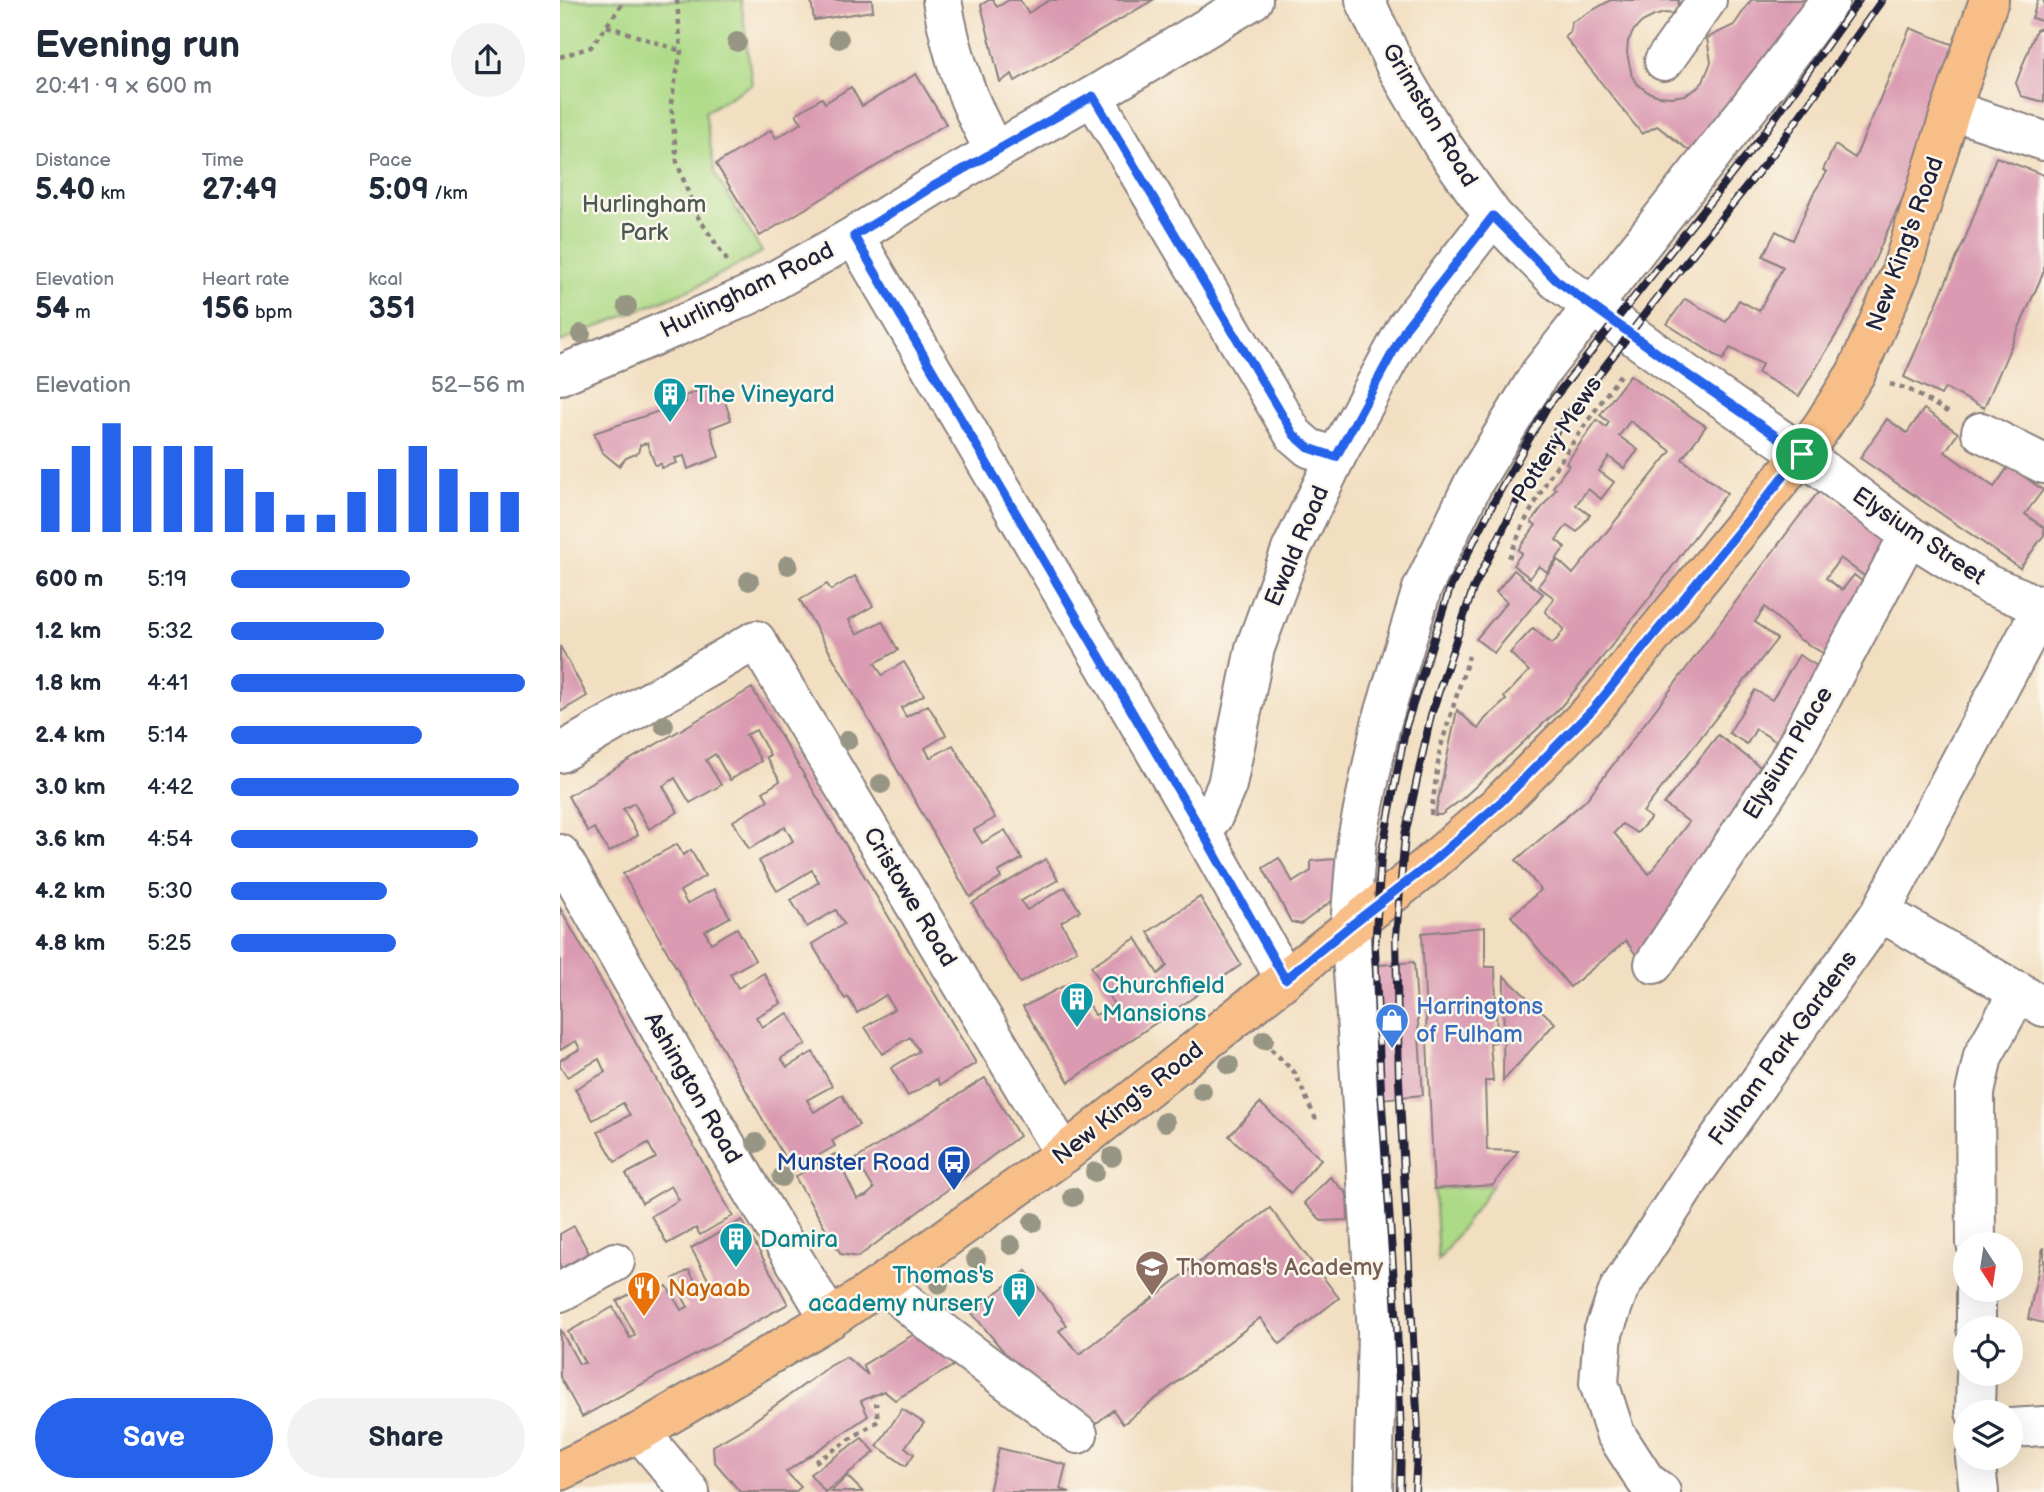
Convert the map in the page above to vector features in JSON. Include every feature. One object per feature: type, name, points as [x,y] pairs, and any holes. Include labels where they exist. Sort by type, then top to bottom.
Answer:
[{"type":"main road","name":"New King's Road","points":[[563,1464],[640,1432],[830,1319],[1064,1154],[1425,868],[1502,801],[1594,708],[1802,454],[1856,373],[1900,274],[1951,110],[1989,0]]},
{"type":"street","points":[[942,0],[958,67],[973,107],[995,151]]},
{"type":"street","name":"Hurlingham Road","points":[[560,375],[749,295],[854,236],[1253,0]]},
{"type":"street","name":"Grimston Road","points":[[1365,0],[1402,77],[1443,146],[1493,216],[1556,280],[1802,454]]},
{"type":"street","points":[[1664,61],[1707,0]]},
{"type":"street","points":[[1373,1492],[1377,1332],[1350,926],[1357,839],[1381,724],[1422,589],[1474,482],[1540,373],[1765,88],[1830,0]]},
{"type":"street","points":[[1093,96],[1294,435],[1309,448],[1336,457]]},
{"type":"street","points":[[1951,110],[2044,141]]},
{"type":"street","name":"Ewald Road","points":[[1200,828],[1213,817],[1227,785],[1255,648],[1291,550],[1336,457],[1407,326],[1493,216]]},
{"type":"street","points":[[854,236],[1200,828],[1285,979]]},
{"type":"street","points":[[1981,432],[2044,464]]},
{"type":"street","name":"Elysium Street","points":[[1802,454],[1909,535],[1989,585],[2042,606]]},
{"type":"street","name":"Elysium Place","points":[[1654,964],[1788,761],[1909,535]]},
{"type":"street","name":"Fulham Park Gardens","points":[[1661,1492],[1646,1481],[1615,1433],[1599,1382],[1603,1333],[1619,1289],[1693,1173],[1880,913],[2042,606]]},
{"type":"street","name":"Cristowe Road","points":[[560,753],[756,640],[1064,1154]]},
{"type":"street","name":"Ashington Road","points":[[560,854],[746,1180],[830,1319]]},
{"type":"street","points":[[1880,913],[2031,999],[1983,1056],[1975,1093],[1976,1232]]},
{"type":"street","points":[[560,1292],[615,1262]]},
{"type":"street","points":[[883,1283],[928,1321],[1078,1434]]},
{"type":"street","points":[[2023,1427],[2044,1426]]},
{"type":"street","points":[[640,1432],[690,1492]]},
{"type":"street","points":[[1976,1470],[1979,1492]]},
{"type":"path","points":[[560,57],[590,47],[621,6],[622,0]]},
{"type":"path","points":[[677,0],[681,51],[671,103],[677,162],[696,214],[749,295]]},
{"type":"path","points":[[607,26],[681,51]]},
{"type":"path","name":"Pottery Mews","points":[[1509,558],[1524,523],[1551,474],[1644,344]]},
{"type":"path","points":[[1856,373],[1908,389],[1981,432]]},
{"type":"path","points":[[1432,815],[1440,749],[1469,656]]},
{"type":"path","points":[[1238,1017],[1295,1073],[1317,1122]]},
{"type":"path","points":[[815,1462],[878,1421],[876,1404]]},
{"type":"green space","name":"Hurlingham Park","points":[[560,0],[741,0],[752,84],[705,112],[715,174],[762,252],[698,286],[560,342]]},
{"type":"green space","points":[[1493,1185],[1438,1261],[1434,1189]]},
{"type":"building","points":[[811,0],[872,0],[873,11],[814,20]]},
{"type":"building","points":[[993,0],[997,7],[1009,0],[1020,0],[1028,13],[1050,0],[1153,0],[1015,81],[1012,74],[1000,82],[981,5]]},
{"type":"building","points":[[1611,0],[1679,0],[1676,14],[1654,16],[1634,30],[1628,41],[1627,53],[1632,76],[1638,85],[1659,96],[1672,97],[1685,95],[1703,82],[1711,62],[1707,38],[1734,25],[1751,0],[1815,0],[1695,155],[1657,126],[1642,134],[1565,37],[1570,33],[1572,22]]},
{"type":"building","points":[[2038,0],[2044,0],[2044,22],[2032,18]]},
{"type":"building","points":[[2044,27],[2044,102],[2021,96],[2016,83],[2036,30]]},
{"type":"building","points":[[1910,28],[1957,46],[1908,187],[1866,280],[1799,396],[1758,373],[1762,364],[1730,348],[1723,360],[1667,324],[1685,299],[1726,322],[1739,300],[1759,311],[1783,267],[1763,256],[1776,231],[1793,240],[1813,194],[1827,172],[1823,170],[1835,145],[1855,158]]},
{"type":"building","points":[[916,74],[946,124],[760,236],[716,164],[771,130],[776,138],[802,123],[796,114],[822,98],[825,103],[851,87],[862,106]]},
{"type":"building","points":[[1996,157],[2044,175],[2044,271],[1984,408],[1945,388],[1941,395],[1904,377],[1965,239]]},
{"type":"building","points":[[1630,375],[1706,426],[1682,459],[1727,493],[1649,598],[1557,711],[1462,799],[1441,815],[1435,815],[1457,710],[1478,729],[1529,671],[1510,653],[1533,628],[1552,644],[1557,639],[1564,629],[1545,612],[1554,598],[1538,586],[1558,560],[1573,574],[1671,451],[1630,421],[1619,436],[1638,450],[1624,468],[1609,457],[1599,471],[1614,482],[1601,499],[1588,489],[1576,505],[1590,515],[1577,532],[1567,525],[1556,540],[1565,547],[1547,572],[1539,566],[1530,578],[1513,565],[1522,553],[1518,550],[1536,525],[1531,522],[1556,489],[1553,487],[1569,465],[1566,463],[1597,420],[1606,427],[1609,422],[1600,415]]},
{"type":"building","name":"The Vineyard","points":[[710,386],[714,395],[722,392],[731,420],[710,428],[719,457],[688,469],[684,456],[675,458],[677,463],[662,468],[661,464],[655,465],[647,443],[640,445],[638,453],[626,458],[619,466],[602,452],[594,433],[686,402],[685,396]]},
{"type":"building","points":[[1924,409],[1958,433],[1945,452],[1994,487],[2009,466],[2043,490],[2025,514],[2044,528],[2044,535],[2020,568],[1860,458],[1887,419],[1907,433]]},
{"type":"building","points":[[1824,490],[1892,543],[1875,584],[1840,558],[1826,578],[1842,590],[1854,575],[1871,588],[1835,660],[1799,639],[1765,607],[1755,622],[1777,639],[1643,812],[1651,818],[1637,833],[1622,824],[1614,833],[1649,874],[1689,822],[1664,804],[1718,735],[1767,772],[1642,963],[1626,941],[1570,987],[1511,916],[1541,890],[1516,860],[1586,800],[1795,522],[1816,495]]},
{"type":"building","points":[[1514,570],[1543,594],[1494,653],[1476,639],[1507,602],[1496,592]]},
{"type":"building","points":[[855,576],[873,606],[849,620],[852,626],[857,634],[882,621],[898,650],[875,663],[882,675],[904,662],[924,695],[901,708],[906,717],[928,705],[946,735],[925,748],[930,758],[953,745],[995,818],[974,830],[982,843],[1005,830],[1022,859],[998,872],[1001,878],[970,897],[800,600],[827,584],[831,590]]},
{"type":"building","points":[[560,646],[587,696],[560,712]]},
{"type":"building","points":[[1799,655],[1829,673],[1785,747],[1756,729],[1747,744],[1729,733],[1755,690],[1772,700]]},
{"type":"building","points":[[752,688],[976,1063],[940,1085],[937,1079],[908,1096],[891,1068],[919,1051],[910,1037],[882,1054],[865,1027],[894,1009],[886,995],[857,1013],[832,978],[812,944],[844,924],[836,910],[807,927],[791,900],[819,882],[812,870],[777,891],[759,861],[793,841],[785,827],[749,849],[733,821],[768,800],[763,792],[780,781],[766,757],[770,755],[756,730],[746,735],[761,761],[730,780],[715,754],[706,760],[721,785],[690,803],[675,778],[663,786],[678,812],[649,829],[634,803],[623,809],[638,835],[609,852],[594,828],[588,832],[568,796]]},
{"type":"building","points":[[677,844],[683,855],[691,850],[705,876],[680,891],[687,904],[714,889],[730,917],[705,931],[711,943],[737,928],[755,960],[730,974],[738,988],[764,973],[781,1003],[756,1017],[762,1027],[788,1013],[806,1044],[781,1058],[787,1067],[813,1052],[832,1086],[807,1100],[814,1112],[842,1095],[859,1125],[832,1141],[835,1146],[792,1171],[623,874]]},
{"type":"building","points":[[1279,858],[1293,882],[1311,871],[1311,861],[1335,859],[1342,893],[1301,924],[1291,922],[1263,868]]},
{"type":"building","points":[[1046,859],[1058,880],[1021,901],[1027,910],[1065,887],[1080,911],[1061,922],[1077,950],[1020,983],[972,903]]},
{"type":"building","points":[[1200,897],[1241,965],[1069,1082],[1023,1007],[1075,980],[1095,1015],[1105,1011],[1114,1005],[1091,966],[1136,938],[1158,974],[1167,966],[1148,932]]},
{"type":"building","points":[[560,908],[733,1216],[700,1235],[696,1228],[667,1244],[651,1216],[679,1200],[671,1186],[642,1203],[626,1174],[656,1158],[648,1143],[615,1162],[598,1132],[630,1115],[623,1103],[593,1120],[575,1089],[605,1072],[599,1059],[567,1077],[560,1066],[560,1060],[580,1049],[576,1041],[560,1050]]},
{"type":"building","points":[[1485,927],[1485,967],[1495,967],[1497,1042],[1490,1043],[1493,1081],[1485,1081],[1487,1150],[1518,1151],[1493,1185],[1434,1189],[1422,933]]},
{"type":"building","name":"Harringtons of Fulham","points":[[1414,962],[1423,1095],[1368,1100],[1358,967]]},
{"type":"building","points":[[1504,976],[1555,1023],[1503,1081]]},
{"type":"building","points":[[985,1078],[1019,1136],[858,1257],[841,1254],[795,1177],[835,1154],[857,1199],[866,1196],[874,1189],[856,1159]]},
{"type":"building","points":[[1260,1103],[1321,1159],[1291,1193],[1229,1136]]},
{"type":"building","points":[[1330,1177],[1347,1194],[1348,1220],[1322,1221],[1304,1203]]},
{"type":"building","points":[[1270,1208],[1339,1298],[1280,1344],[1260,1318],[1123,1424],[1113,1410],[1093,1426],[1014,1364],[971,1312],[1026,1271],[1067,1325],[1059,1331],[1080,1354]]},
{"type":"building","points":[[742,1220],[788,1304],[582,1417],[560,1377],[560,1329],[579,1364],[585,1363],[568,1332],[613,1307],[630,1338],[635,1335],[617,1301],[639,1289],[649,1296],[667,1286],[681,1310],[688,1307],[673,1279],[689,1270],[703,1296],[714,1290],[691,1248]]},
{"type":"building","points":[[574,1226],[589,1253],[560,1269],[560,1234]]},
{"type":"building","points":[[2044,1248],[2044,1323],[2028,1319]]},
{"type":"building","points":[[926,1327],[953,1366],[895,1400],[884,1391],[861,1401],[868,1416],[786,1472],[801,1487],[795,1492],[740,1492],[714,1461],[713,1446],[744,1428],[830,1366],[846,1357],[868,1375],[863,1365]]},
{"type":"building","points":[[902,1409],[924,1423],[905,1447],[914,1454],[906,1466],[877,1446]]},
{"type":"building","points":[[862,1438],[875,1452],[825,1492],[810,1474]]},
{"type":"building","points":[[999,1448],[1066,1465],[1060,1489],[1070,1492],[989,1492]]},
{"type":"building","points":[[847,1476],[863,1492],[831,1492]]},
{"type":"railway","points":[[1400,1492],[1397,1327],[1381,1091],[1375,948],[1381,857],[1406,726],[1450,588],[1547,407],[1759,140],[1859,0]]},
{"type":"railway","points":[[1415,1492],[1418,1430],[1399,1081],[1396,936],[1405,835],[1431,715],[1473,589],[1558,428],[1772,155],[1882,0]]},
{"type":"place","name":"The Vineyard","points":[[670,424]]},
{"type":"place","name":"Churchfield Mansions","points":[[1077,1029]]},
{"type":"place","name":"Harringtons of Fulham","points":[[1392,1050]]},
{"type":"place","name":"Munster Road","points":[[954,1192]]},
{"type":"place","name":"Damira","points":[[736,1269]]},
{"type":"place","name":"Thomas's Academy","points":[[1152,1297]]},
{"type":"place","name":"Nayaab","points":[[644,1318]]},
{"type":"place","name":"Thomas's academy nursery","points":[[1019,1319]]},
{"type":"route","points":[[1093,96],[1294,435],[1309,448],[1336,457],[1407,326],[1493,216],[1556,280],[1802,454],[1594,708],[1502,801],[1425,868],[1285,979],[1200,828],[854,236],[932,187],[1093,96]]}]
